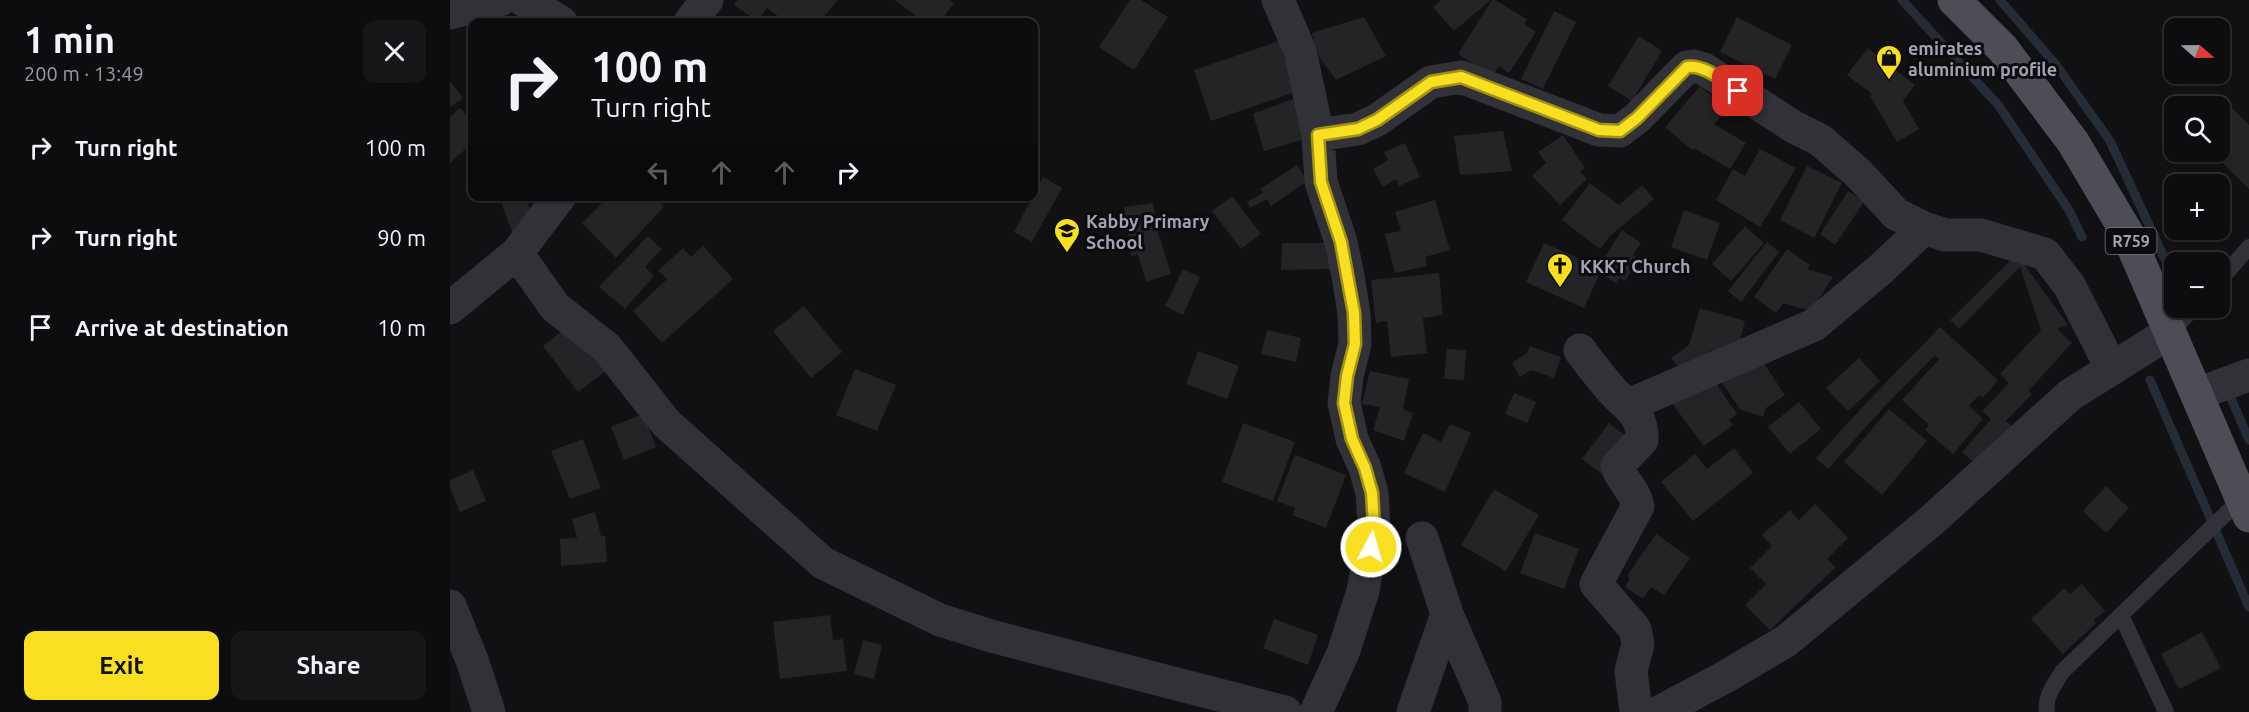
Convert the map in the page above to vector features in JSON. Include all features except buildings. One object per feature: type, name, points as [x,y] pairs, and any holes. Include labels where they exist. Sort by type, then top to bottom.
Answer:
[{"type":"main road","name":"R759","points":[[1954,0],[2003,49],[2073,142],[2127,232],[2245,507]]},
{"type":"street","points":[[450,13],[500,0]]},
{"type":"street","points":[[523,0],[554,18]]},
{"type":"street","points":[[693,18],[707,0]]},
{"type":"street","points":[[1278,0],[1300,51],[1318,135],[1321,182],[1341,242],[1354,313],[1355,344],[1347,376],[1344,403],[1352,439],[1365,468],[1372,493],[1374,525],[1363,591],[1343,653],[1316,712]]},
{"type":"street","points":[[1318,135],[1358,129],[1377,120],[1431,82],[1461,77],[1599,130],[1620,131],[1637,118],[1687,67],[1694,66],[1704,69],[1820,140],[1858,173],[1896,214],[1924,228],[1945,235],[1982,235],[2045,254],[2069,285],[2112,369]]},
{"type":"street","points":[[450,308],[517,253],[556,201]]},
{"type":"street","points":[[1629,405],[1814,325],[1882,268],[1924,228]]},
{"type":"street","points":[[517,253],[555,307],[607,348],[666,423],[823,563],[940,620],[991,636],[1285,712]]},
{"type":"street","points":[[1706,712],[1786,641],[1931,521],[2070,395],[2170,332]]},
{"type":"street","points":[[1580,350],[1611,390],[1629,405],[1643,427],[1642,440],[1617,466],[1620,476],[1636,495],[1638,506],[1596,584],[1635,629],[1638,644],[1631,671],[1636,712]]},
{"type":"street","points":[[2197,394],[2249,375]]},
{"type":"street","points":[[1422,538],[1447,614],[1485,702],[1485,712]]},
{"type":"street","points":[[450,606],[472,660],[489,712]]},
{"type":"street","points":[[1413,712],[1447,614]]},
{"type":"street","points":[[1659,712],[1786,641]]},
{"type":"lane","points":[[2230,269],[2249,247]]},
{"type":"lane","points":[[2170,332],[2184,318]]},
{"type":"lane","points":[[2047,712],[2045,709],[2049,693],[2062,672],[2121,615],[2245,507]]},
{"type":"lane","points":[[2121,615],[2166,712]]},
{"type":"waterway","points":[[1902,0],[1999,106],[2069,210],[2082,237]]},
{"type":"waterway","points":[[2000,0],[2057,66],[2110,141],[2164,257]]},
{"type":"waterway","points":[[2150,380],[2249,607]]},
{"type":"waterway","points":[[2230,396],[2249,440]]},
{"type":"place","name":"emirates aluminium profile","points":[[1889,81]]},
{"type":"place","name":"Kabby Primary School","points":[[1067,254]]},
{"type":"place","name":"KKKT Church","points":[[1560,289]]},
{"type":"route","points":[[1371,547],[1374,525],[1372,493],[1365,468],[1352,439],[1344,403],[1347,376],[1355,344],[1354,313],[1341,242],[1321,182],[1318,135],[1358,129],[1377,120],[1431,82],[1461,77],[1599,130],[1620,131],[1637,118],[1687,67],[1694,66],[1704,69],[1738,91]]}]
